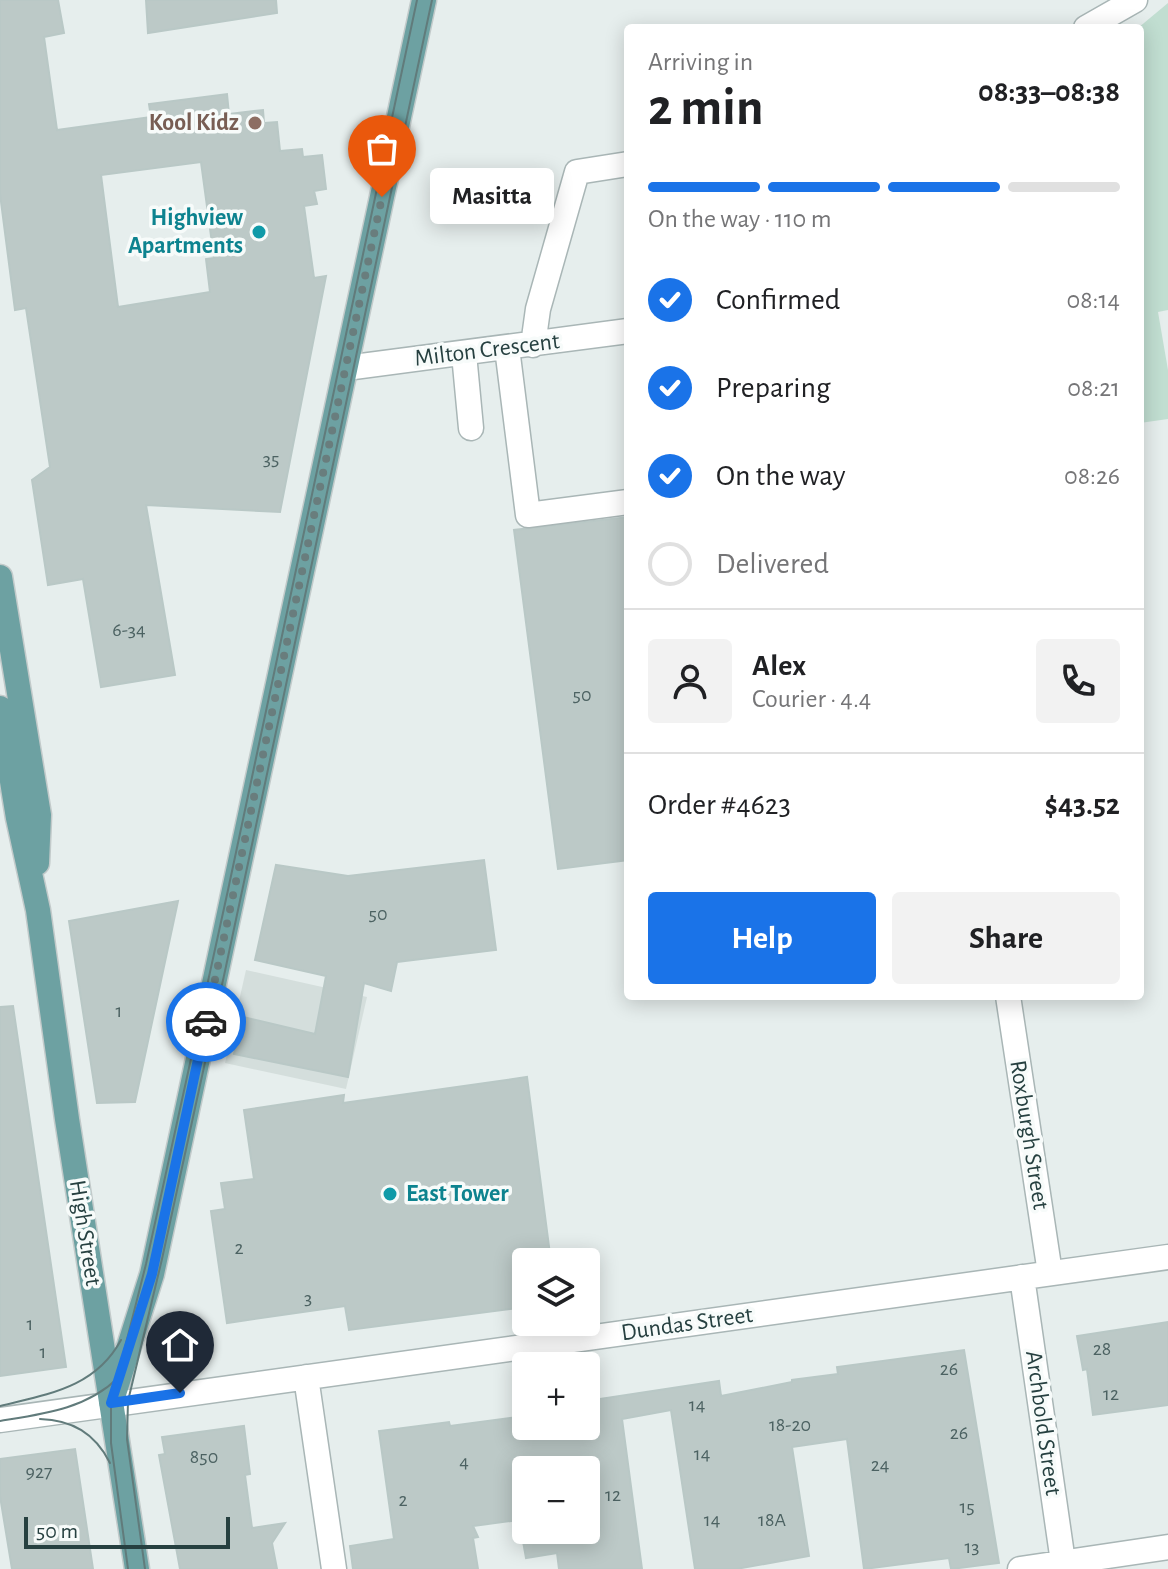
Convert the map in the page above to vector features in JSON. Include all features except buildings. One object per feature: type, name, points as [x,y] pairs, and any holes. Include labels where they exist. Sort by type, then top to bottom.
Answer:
[{"type":"main road","points":[[111,1403],[152,1274],[424,0]]},
{"type":"main road","name":"High Street","points":[[0,577],[8,663],[39,815],[36,897]]},
{"type":"main road","name":"High Street","points":[[0,708],[18,818],[36,897],[137,1569]]},
{"type":"street","points":[[1093,24],[1135,0]]},
{"type":"street","points":[[533,345],[538,309],[577,172],[624,165]]},
{"type":"street","name":"Milton Crescent","points":[[346,368],[624,332]]},
{"type":"street","points":[[507,348],[528,515],[624,503]]},
{"type":"street","points":[[464,354],[471,428]]},
{"type":"street","name":"Roxburgh Street","points":[[1009,1000],[1050,1273]]},
{"type":"street","name":"Dundas Street","points":[[0,1420],[1168,1257]]},
{"type":"street","name":"Archbold Street","points":[[1022,1277],[1064,1566]]},
{"type":"street","points":[[306,1377],[334,1569]]},
{"type":"street","points":[[1020,1569],[1064,1566],[1168,1547]]},
{"type":"shaded area","points":[[246,970],[367,997],[346,1089],[225,1063]]},
{"type":"green space","points":[[1168,3],[1168,310],[1158,312],[1168,370],[1168,419],[1144,422],[1144,24]]},
{"type":"tram line","points":[[128,1569],[111,1443],[111,1403],[146,1264],[228,890],[417,0]]},
{"type":"tram line","points":[[145,1569],[127,1439],[128,1401],[225,971],[432,0]]},
{"type":"tram line","points":[[0,1406],[53,1392],[84,1379],[98,1369],[121,1340]]},
{"type":"tram line","points":[[0,1421],[78,1403],[118,1378]]},
{"type":"tram line","points":[[40,1419],[62,1422],[81,1430],[90,1436],[110,1463]]},
{"type":"way so far","points":[[206,1022],[382,197]]},
{"type":"place","name":"Kool Kidz","points":[[255,123]]},
{"type":"place","name":"Masitta","points":[[382,197]]},
{"type":"place","name":"Highview Apartments","points":[[259,232]]},
{"type":"place","name":"East Tower","points":[[390,1194]]},
{"type":"route","points":[[180,1393],[111,1403],[152,1274],[206,1022]]}]
